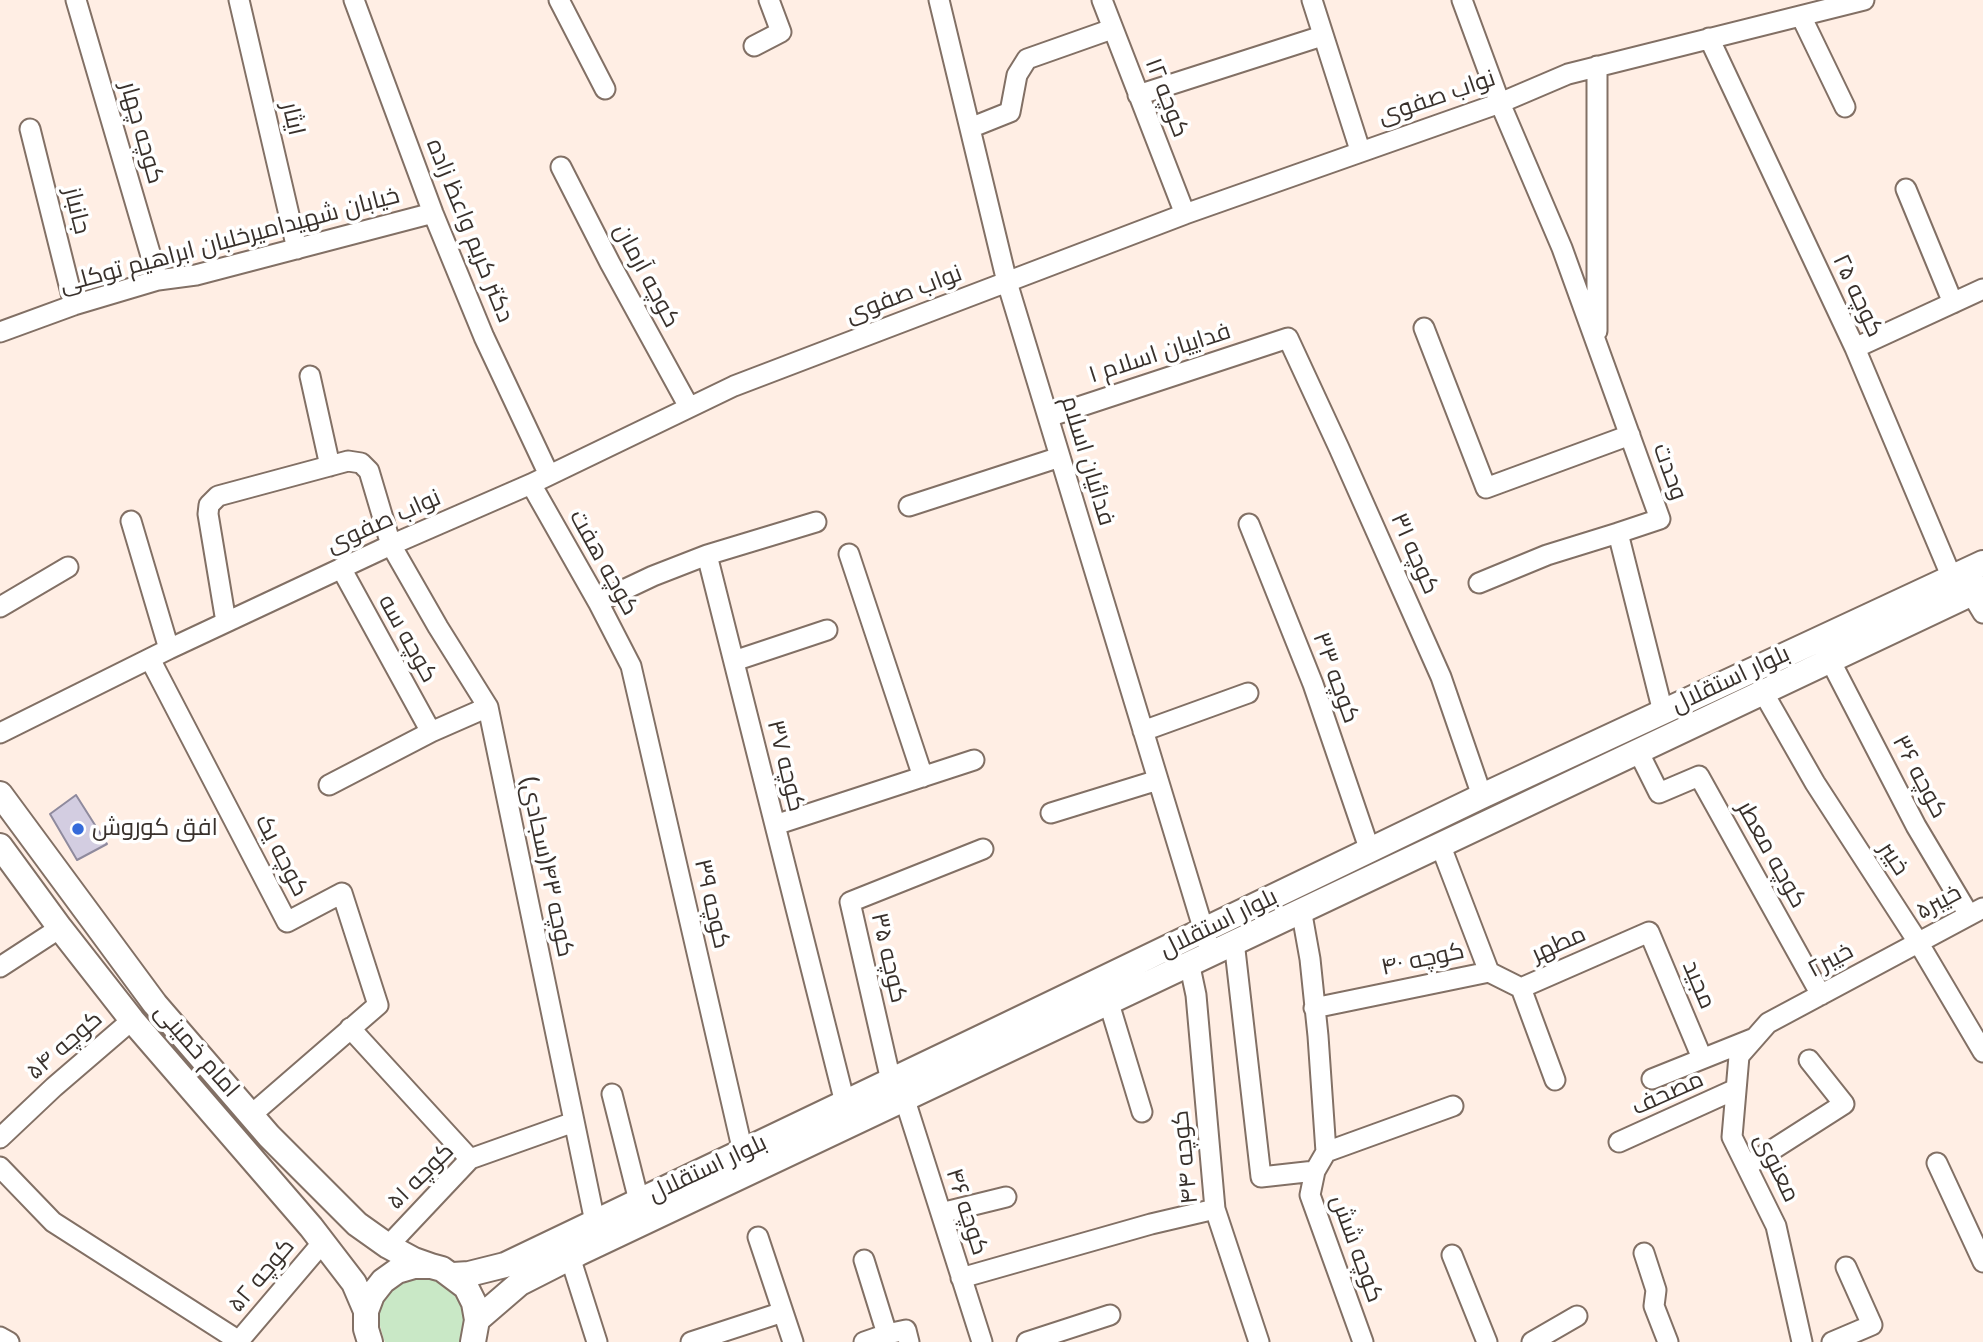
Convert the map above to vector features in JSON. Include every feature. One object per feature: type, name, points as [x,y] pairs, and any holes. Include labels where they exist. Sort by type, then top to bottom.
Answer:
[{"type":"main road","name":"بلوار استقلال","points":[[475,1331],[520,1283],[897,1089],[1209,946],[1301,909],[1972,593],[1983,563]]},
{"type":"main road","name":"بلوار استقلال","points":[[366,1311],[372,1295],[383,1281],[397,1271],[414,1266],[469,1274],[505,1265],[845,1103],[897,1089],[1108,1000],[1209,946],[1370,851],[1663,712],[1972,593]]},
{"type":"main road","name":"امام خمینی","points":[[0,794],[155,1004],[251,1115],[357,1224],[388,1246],[442,1271]]},
{"type":"main road","name":"امام خمینی","points":[[0,846],[132,1020],[323,1242],[354,1283],[366,1311],[366,1329],[370,1342]]},
{"type":"main road","points":[[442,1271],[466,1287],[474,1303],[475,1331]]},
{"type":"street","name":"کوچه چهار","points":[[76,0],[159,281]]},
{"type":"street","name":"ایثار","points":[[239,0],[297,249]]},
{"type":"street","name":"دکتر کریم واعظ زاده","points":[[354,0],[433,213],[484,337],[549,475]]},
{"type":"street","points":[[559,0],[605,89]]},
{"type":"street","points":[[754,46],[781,32],[769,0]]},
{"type":"street","name":"فدائیان اسلام","points":[[939,0],[1007,282],[1209,946]]},
{"type":"street","name":"کوچه ۱۲","points":[[1102,0],[1185,214]]},
{"type":"street","points":[[1311,0],[1360,150]]},
{"type":"street","points":[[1462,0],[1500,103]]},
{"type":"street","name":"نواب صفوی","points":[[0,733],[226,622],[391,545],[531,484],[734,386],[1185,214],[1360,150],[1500,103],[1568,74],[1864,0]]},
{"type":"street","points":[[1801,16],[1845,107]]},
{"type":"street","points":[[970,128],[1010,112],[1017,75],[1027,59],[1112,29]]},
{"type":"street","points":[[1138,96],[1322,36]]},
{"type":"street","name":"کوچه ۲۵","points":[[1709,38],[1972,593]]},
{"type":"street","name":"وحدت","points":[[1597,66],[1597,345]]},
{"type":"street","name":"وحدت","points":[[1500,103],[1562,248],[1660,519],[1618,533]]},
{"type":"street","name":"جانباز","points":[[30,129],[74,305]]},
{"type":"street","name":"کوچه آرمان","points":[[561,167],[689,407]]},
{"type":"street","points":[[1906,189],[1953,303]]},
{"type":"street","name":"خیابان شهیدامیرخلبان ابراهیم توکلی","points":[[0,332],[74,305],[159,281],[196,275],[433,213]]},
{"type":"street","points":[[1855,348],[1983,289]]},
{"type":"street","points":[[1424,328],[1486,488],[1630,435]]},
{"type":"street","name":"فداییان اسلام ۱","points":[[1048,417],[1287,338]]},
{"type":"street","name":"کوچه ۳۱","points":[[1287,338],[1345,460],[1441,677],[1482,796]]},
{"type":"street","points":[[226,622],[208,514],[209,505],[218,496],[330,466],[310,376]]},
{"type":"street","points":[[909,506],[1060,457]]},
{"type":"street","name":"کوچه ۴۳(سجادی)","points":[[330,466],[348,461],[361,463],[369,471],[391,545],[488,707],[595,1222]]},
{"type":"street","name":"کوچه هفت","points":[[531,484],[598,601],[631,666]]},
{"type":"street","points":[[131,521],[169,649]]},
{"type":"street","points":[[598,601],[707,555],[817,522]]},
{"type":"street","name":"کوچه ۳۳","points":[[1249,524],[1313,684],[1370,851]]},
{"type":"street","points":[[1479,583],[1547,555],[1618,533],[1663,712]]},
{"type":"street","points":[[849,554],[923,777]]},
{"type":"street","name":"کوچه ۳۷","points":[[707,555],[845,1103]]},
{"type":"street","points":[[0,607],[68,567]]},
{"type":"street","name":"کوچه سه","points":[[341,568],[431,732]]},
{"type":"street","points":[[734,661],[827,630]]},
{"type":"street","name":"کوچه یک","points":[[150,659],[287,922],[342,893],[378,1005],[350,1028]]},
{"type":"street","name":"کوچه ۳۶","points":[[1830,660],[1916,826],[1976,911]]},
{"type":"street","name":"کوچه ۳۹","points":[[631,666],[743,1152]]},
{"type":"street","name":"خیبر","points":[[1763,692],[1815,783],[1918,942],[1983,1052]]},
{"type":"street","points":[[1143,731],[1248,693]]},
{"type":"street","points":[[329,785],[431,732],[488,707]]},
{"type":"street","name":"کوچه معطر","points":[[1637,751],[1659,793],[1699,776],[1821,995]]},
{"type":"street","points":[[775,825],[974,760]]},
{"type":"street","points":[[1051,813],[1158,780]]},
{"type":"street","name":"کوچه ۴۰","points":[[1314,1008],[1489,972],[1440,844]]},
{"type":"street","name":"کوچه ۳۵","points":[[897,1089],[850,902],[983,849]]},
{"type":"street","points":[[1301,909],[1310,959],[1326,1152],[1453,1107]]},
{"type":"street","name":"خیبر۵","points":[[1918,942],[1976,911]]},
{"type":"street","points":[[0,967],[60,928]]},
{"type":"street","name":"مطهر","points":[[1489,972],[1521,988],[1649,932]]},
{"type":"street","name":"مجید","points":[[1649,932],[1702,1058]]},
{"type":"street","name":"خیبر۲","points":[[1652,1079],[1762,1030],[1918,942]]},
{"type":"street","points":[[1209,946],[1261,1177],[1315,1171]]},
{"type":"street","name":"کوچه ۴۴","points":[[1209,946],[1196,995],[1215,1209],[1259,1342]]},
{"type":"street","points":[[1521,988],[1555,1080]]},
{"type":"street","points":[[1108,1000],[1142,1112]]},
{"type":"street","name":"کوچه ۵۴","points":[[0,1138],[132,1020]]},
{"type":"street","points":[[251,1115],[350,1028],[470,1159]]},
{"type":"street","name":"معنوی","points":[[1762,1030],[1739,1056],[1732,1137],[1776,1226],[1802,1342]]},
{"type":"street","points":[[1747,1166],[1844,1104],[1809,1060]]},
{"type":"street","name":"کوچه ۴۶","points":[[897,1089],[941,1213],[982,1342]]},
{"type":"street","name":"مصحف","points":[[1619,1142],[1736,1090]]},
{"type":"street","points":[[612,1094],[639,1201]]},
{"type":"street","name":"کوچه ۵۱","points":[[388,1246],[470,1159],[574,1122]]},
{"type":"street","name":"کوچه شش","points":[[1326,1152],[1315,1171],[1310,1195],[1363,1342]]},
{"type":"street","points":[[1937,1163],[1983,1262]]},
{"type":"street","points":[[0,1167],[53,1222],[239,1341]]},
{"type":"street","points":[[941,1213],[1006,1196]]},
{"type":"street","points":[[961,1278],[1151,1224],[1215,1209]]},
{"type":"street","points":[[758,1237],[793,1342]]},
{"type":"street","name":"کوچه ۵۲","points":[[239,1341],[323,1242]]},
{"type":"street","points":[[1644,1253],[1656,1290],[1654,1306],[1668,1342]]},
{"type":"street","points":[[1452,1255],[1487,1342]]},
{"type":"street","points":[[570,1257],[597,1342]]},
{"type":"street","points":[[864,1260],[887,1334]]},
{"type":"street","points":[[1832,1342],[1872,1325],[1846,1267]]},
{"type":"street","points":[[691,1342],[783,1312]]},
{"type":"street","points":[[1027,1342],[1110,1315]]},
{"type":"street","points":[[1532,1342],[1577,1316]]},
{"type":"street","points":[[864,1342],[906,1330],[909,1342]]},
{"type":"street","points":[[0,1337],[9,1342]]},
{"type":"green space","points":[[422,1277],[437,1279],[460,1296],[468,1323],[462,1342],[385,1342],[380,1326],[380,1311],[386,1298],[396,1287],[408,1280]]},
{"type":"building","name":"افق کوروش","points":[[76,795],[107,844],[77,860],[50,814]]},
{"type":"place","name":"افق کوروش","points":[[78,829]]}]
